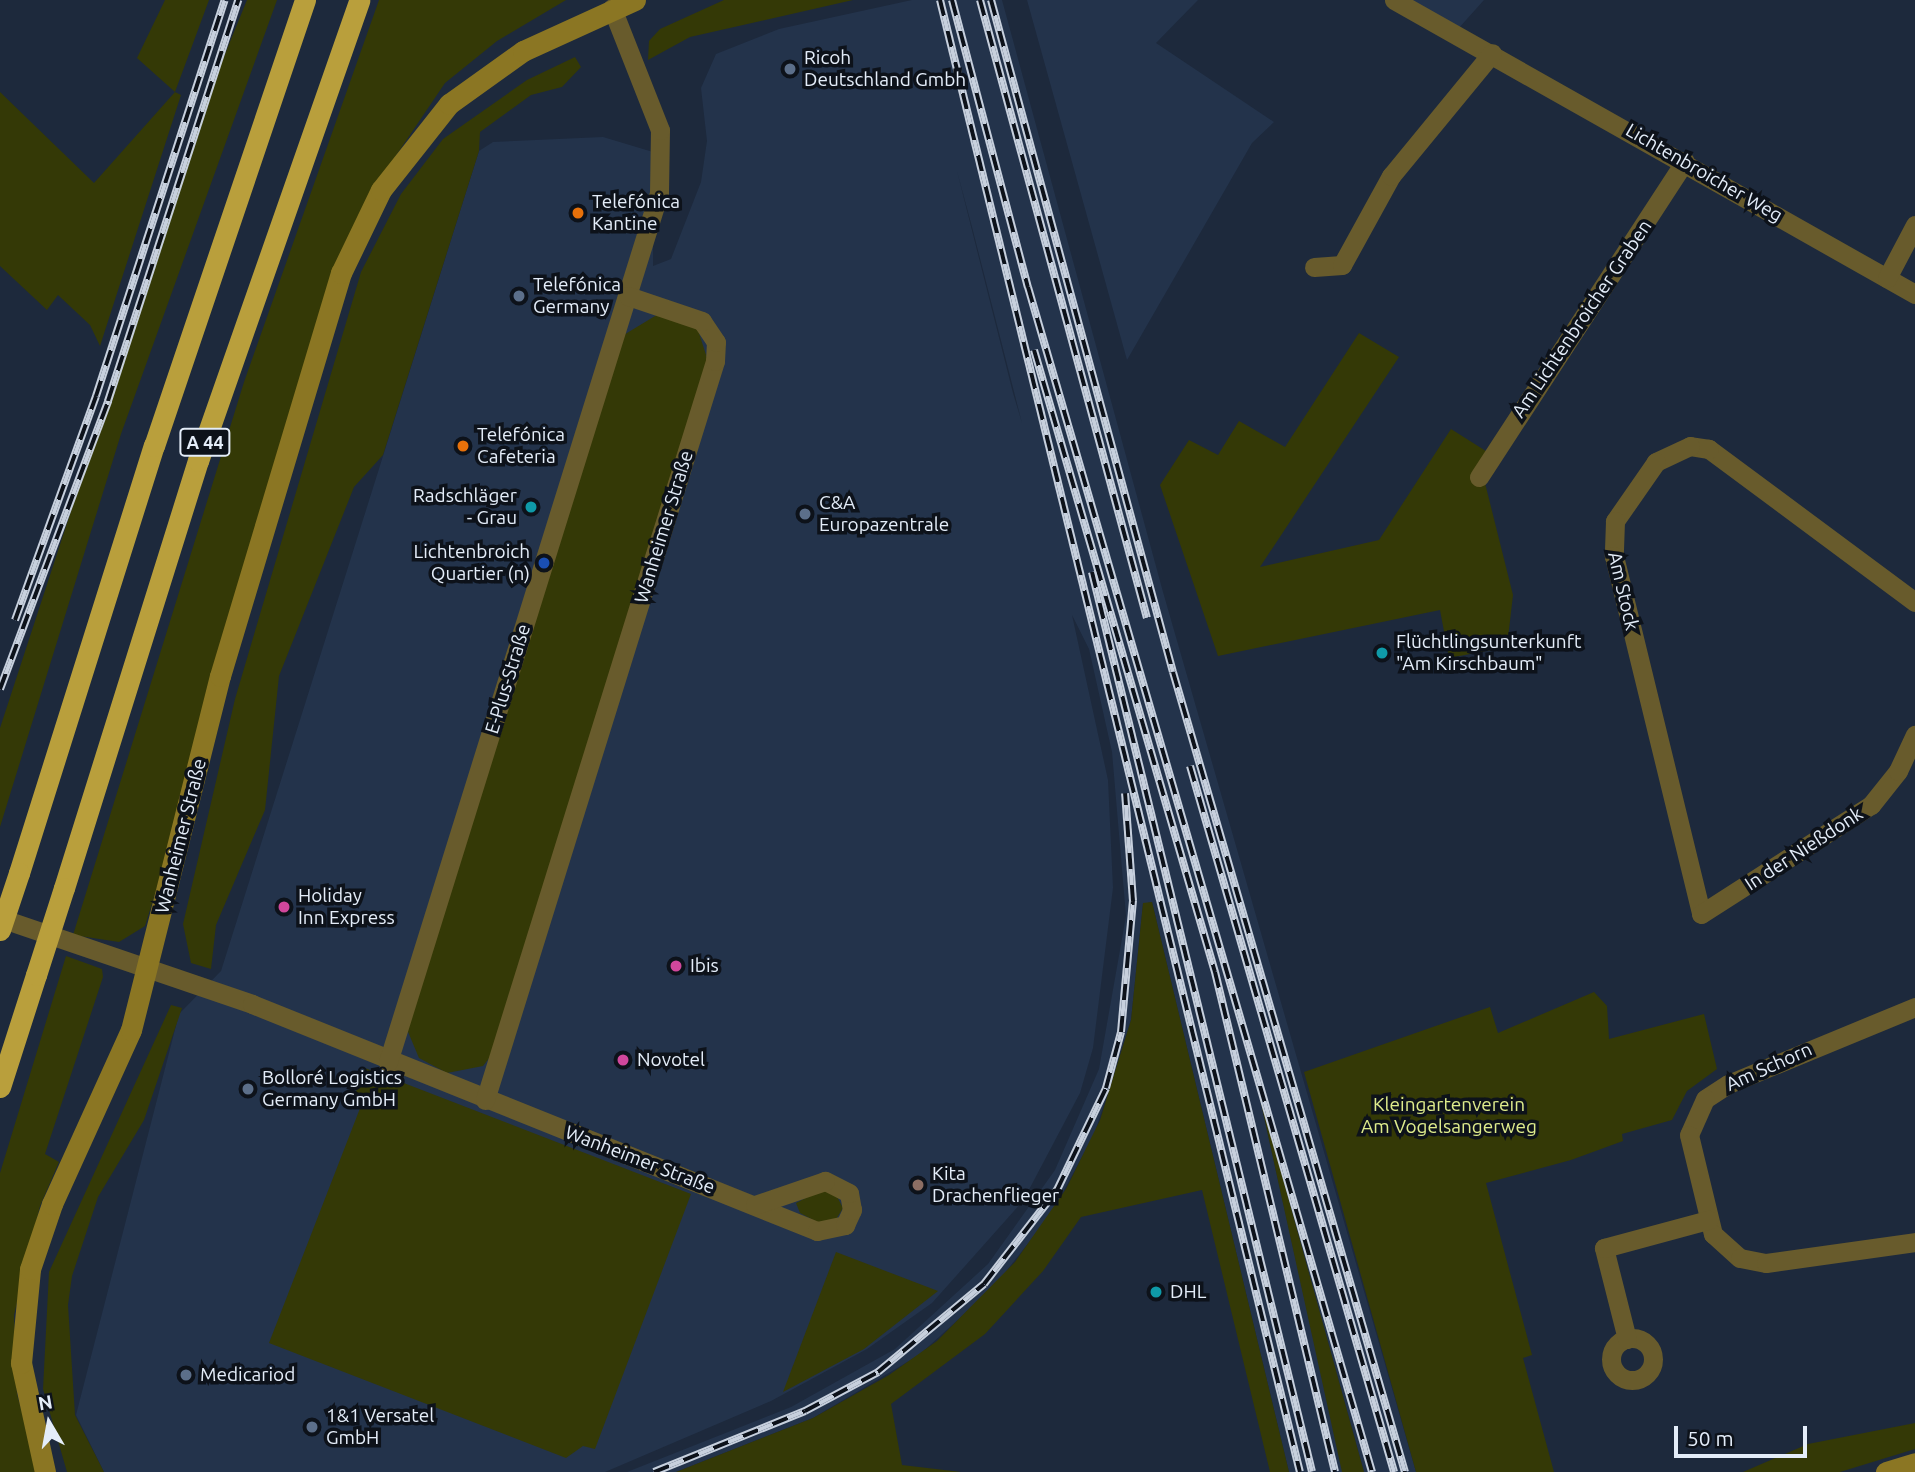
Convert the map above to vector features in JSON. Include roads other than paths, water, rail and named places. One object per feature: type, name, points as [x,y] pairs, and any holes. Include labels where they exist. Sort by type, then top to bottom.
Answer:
[{"type":"highway","name":"A 44","points":[[0,930],[305,0]]},
{"type":"highway","name":"A 44","points":[[0,1087],[198,461],[359,0]]},
{"type":"street","name":"Wanheimer Straße","points":[[45,1472],[21,1363],[30,1269],[52,1204],[131,1030],[220,677],[351,247],[397,165],[449,104],[523,51],[612,8],[635,0]]},
{"type":"street","name":"Lichtenbroicher Weg","points":[[1394,0],[1685,161],[1915,294]]},
{"type":"street","points":[[612,8],[662,146],[659,194],[628,296]]},
{"type":"street","points":[[1314,267],[1342,265],[1391,176],[1492,53]]},
{"type":"street","name":"Am Lichtenbroicher Graben","points":[[1479,477],[1685,161]]},
{"type":"street","points":[[1888,278],[1915,225]]},
{"type":"street","name":"Wanheimer Straße","points":[[485,1100],[715,361],[713,334],[702,321],[628,296]]},
{"type":"street","name":"E-Plus-Straße","points":[[388,1062],[628,296]]},
{"type":"street","name":"Am Stock","points":[[1701,914],[1614,556],[1615,521],[1624,504],[1672,450],[1709,449],[1915,602]]},
{"type":"street","name":"In der Nießdonk","points":[[1701,914],[1871,805],[1899,771],[1915,735]]},
{"type":"street","name":"Wanheimer Straße","points":[[0,918],[251,1004],[388,1062],[755,1205]]},
{"type":"street","name":"Am Schorn","points":[[1915,1007],[1791,1056],[1705,1099],[1689,1135],[1708,1220],[1725,1248],[1766,1263],[1915,1242]]},
{"type":"street","points":[[1627,1339],[1604,1248],[1708,1220]]},
{"type":"railway","points":[[15,620],[96,396],[225,0]]},
{"type":"railway","points":[[0,689],[108,401],[238,0]]},
{"type":"railway","points":[[940,0],[1300,1472]]},
{"type":"railway","points":[[952,0],[1028,287],[1372,1472]]},
{"type":"railway","points":[[980,0],[1147,618]]},
{"type":"railway","points":[[991,0],[1173,672],[1405,1472]]},
{"type":"railway","points":[[1034,350],[1215,972],[1335,1472]]},
{"type":"railway","points":[[1092,572],[1312,1472]]},
{"type":"railway","points":[[1190,766],[1394,1472]]},
{"type":"railway","points":[[654,1472],[805,1411],[878,1372],[984,1284],[1057,1190],[1106,1088],[1121,1032],[1133,901],[1125,793]]},
{"type":"place","name":"Ricoh Deutschland Gmbh","points":[[790,69]]},
{"type":"place","name":"Telefónica Kantine","points":[[578,213]]},
{"type":"place","name":"Telefónica Germany","points":[[519,296]]},
{"type":"place","name":"Telefónica Cafeteria","points":[[463,446]]},
{"type":"place","name":"Radschläger - Grau","points":[[531,507]]},
{"type":"place","name":"C&A Europazentrale","points":[[805,514]]},
{"type":"place","name":"Lichtenbroich Quartier (n)","points":[[544,563]]},
{"type":"place","name":"Flüchtlingsunterkunft \"Am Kirschbaum\"","points":[[1382,653]]},
{"type":"place","name":"Holiday Inn Express","points":[[284,907]]},
{"type":"place","name":"Ibis","points":[[676,966]]},
{"type":"place","name":"Novotel","points":[[623,1060]]},
{"type":"place","name":"Bolloré Logistics Germany GmbH","points":[[248,1089]]},
{"type":"place","name":"Kita Drachenflieger","points":[[918,1185]]},
{"type":"place","name":"DHL","points":[[1156,1292]]},
{"type":"place","name":"Medicariod","points":[[186,1375]]},
{"type":"place","name":"1&1 Versatel GmbH","points":[[312,1427]]},
{"type":"park label","name":"Kleingartenverein Am Vogelsangerweg","points":[[1449,1116]]}]
